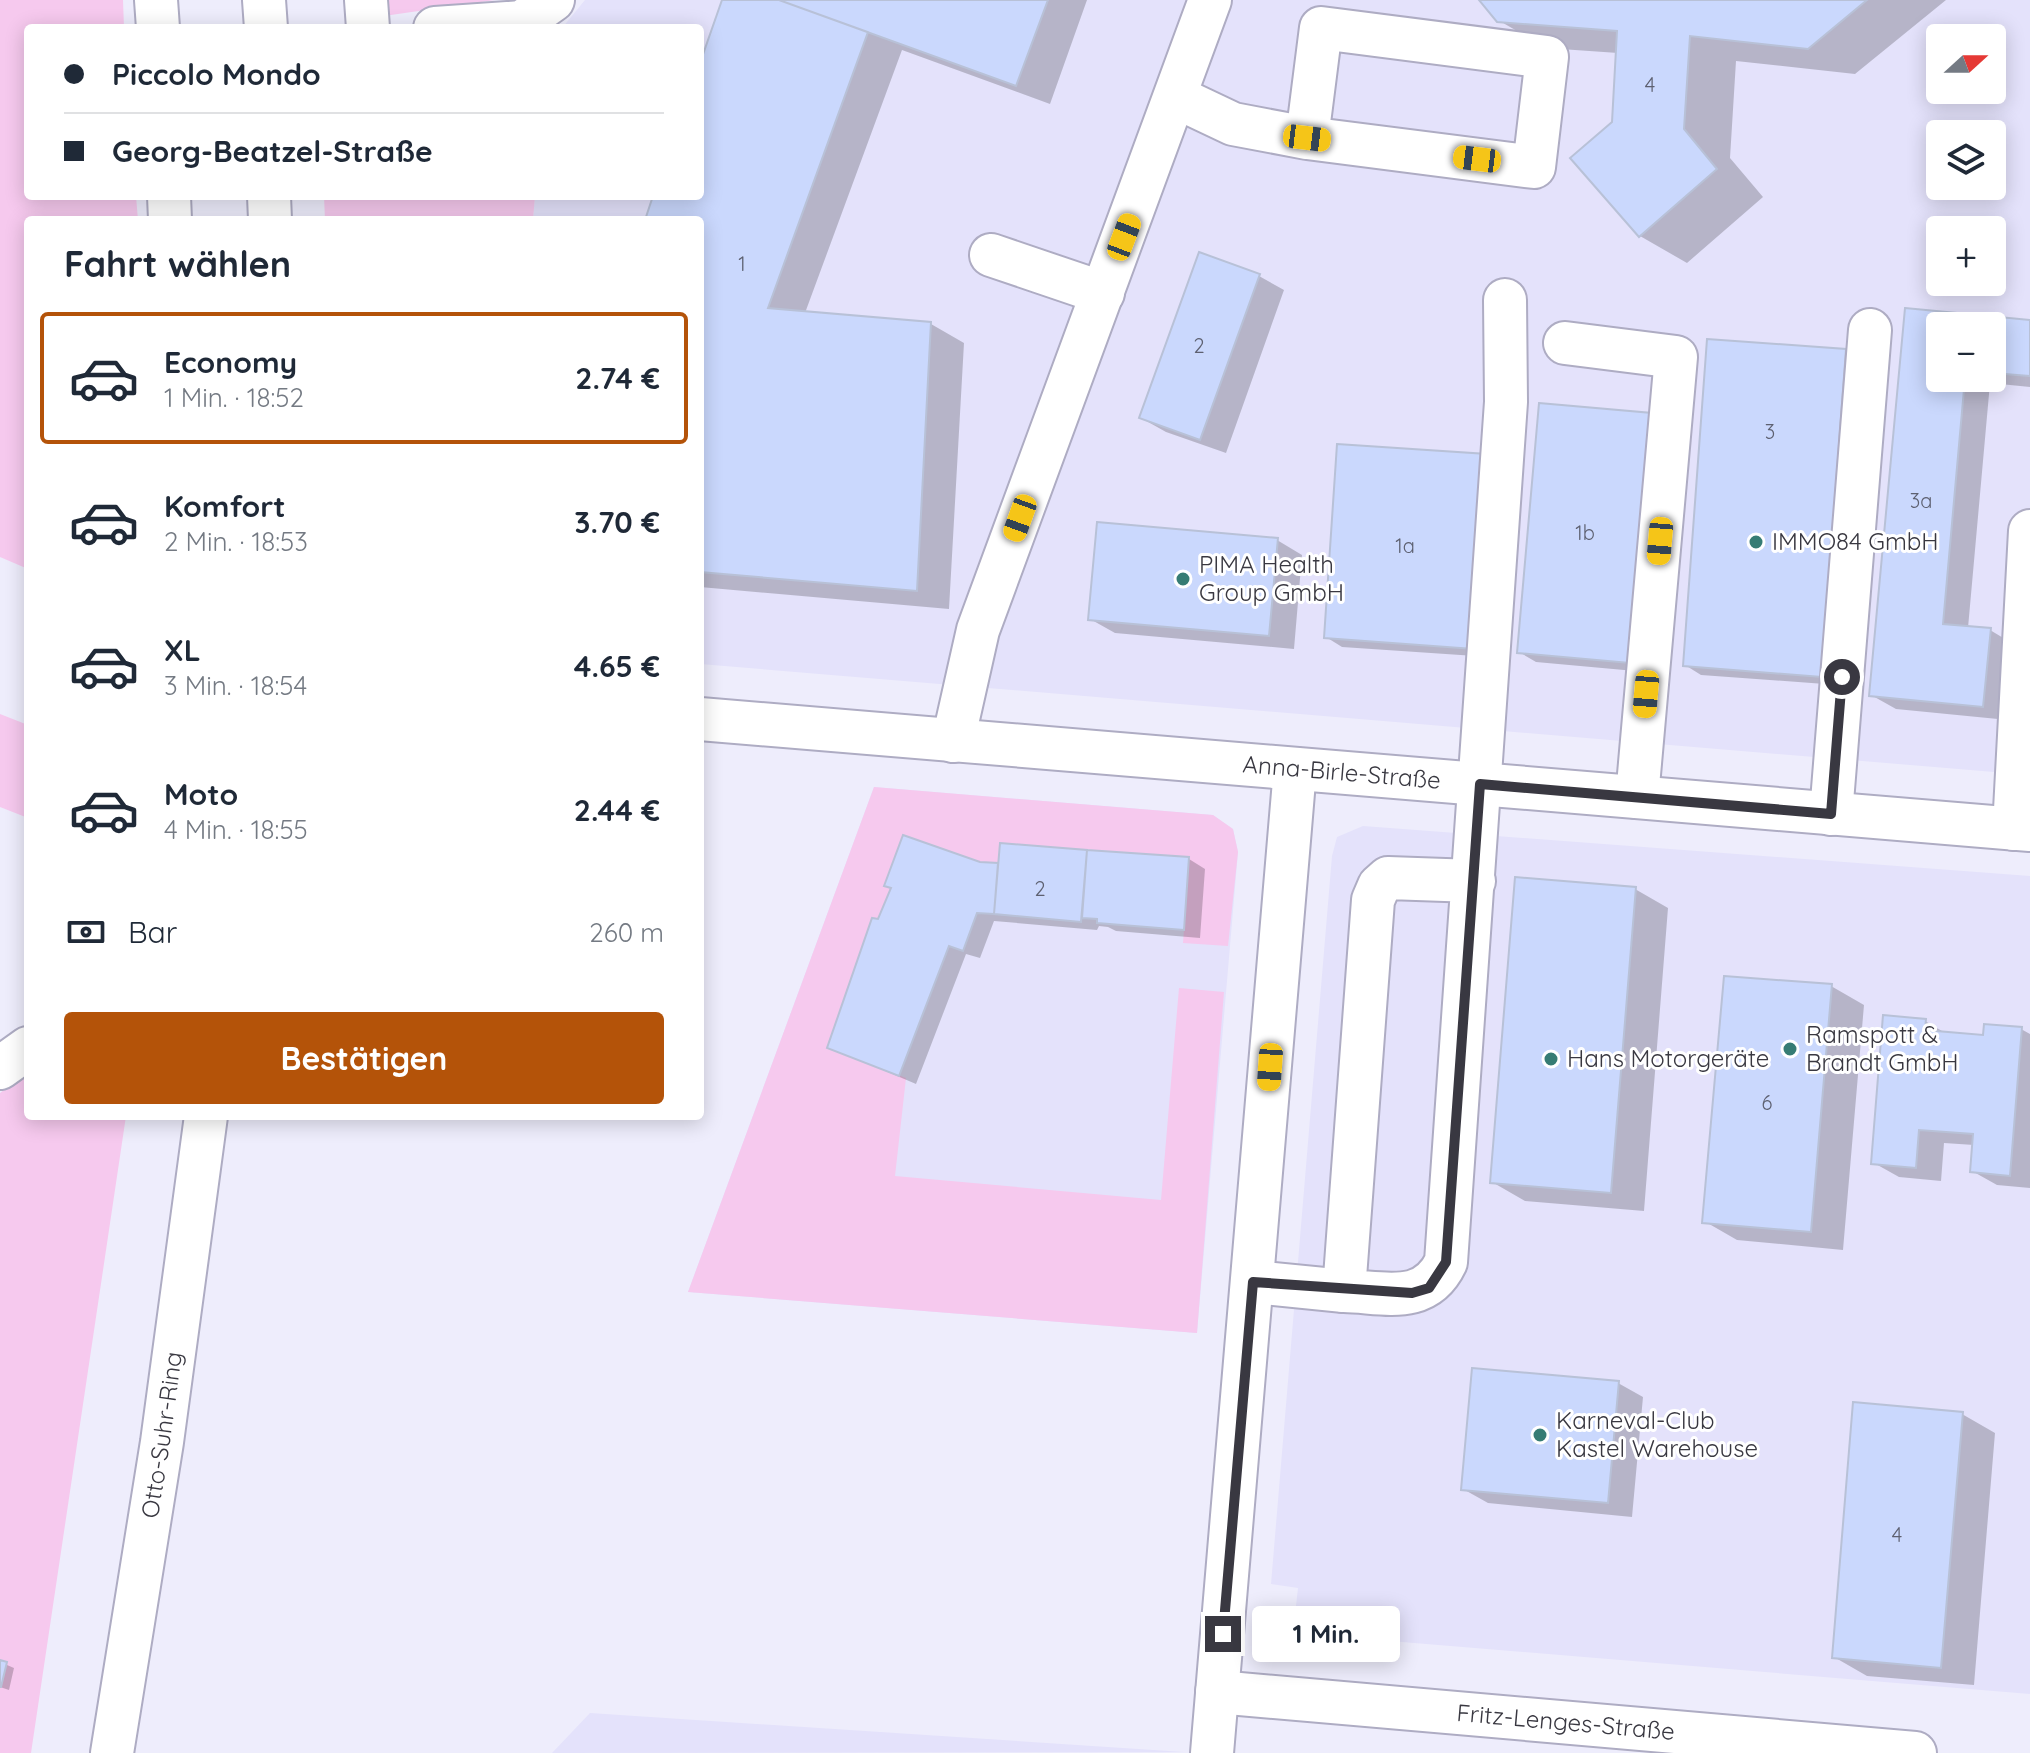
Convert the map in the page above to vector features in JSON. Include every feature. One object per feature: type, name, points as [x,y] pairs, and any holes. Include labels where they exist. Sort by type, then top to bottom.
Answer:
[{"type":"street","points":[[156,0],[158,24]]},
{"type":"street","points":[[264,0],[266,24]]},
{"type":"street","points":[[366,0],[368,24]]},
{"type":"street","points":[[493,24],[522,22],[553,0]]},
{"type":"street","points":[[953,741],[978,630],[1210,0]]},
{"type":"street","points":[[1176,97],[1233,124],[1307,138],[1534,167],[1547,57],[1321,28],[1307,138]]},
{"type":"street","points":[[991,255],[1103,293]]},
{"type":"street","points":[[1253,1282],[1344,1291],[1412,1293],[1429,1288],[1446,1262],[1506,402],[1505,300]]},
{"type":"street","points":[[1831,814],[1870,330]]},
{"type":"street","points":[[1565,343],[1676,357],[1637,797]]},
{"type":"street","points":[[2022,830],[2030,531]]},
{"type":"street","name":"Anna-Birle-Straße","points":[[704,719],[2022,830]]},
{"type":"street","points":[[1212,1753],[1295,769]]},
{"type":"street","points":[[1344,1291],[1373,900],[1379,886],[1388,878],[1474,881]]},
{"type":"street","points":[[0,1068],[24,1051]]},
{"type":"street","name":"Otto-Suhr-Ring","points":[[112,1753],[162,1442],[205,1120]]},
{"type":"street","name":"Fritz-Lenges-Straße","points":[[1217,1692],[1672,1742],[1915,1753]]},
{"type":"shaded area","points":[[0,0],[123,0],[124,24],[24,24],[24,200],[136,200],[138,216],[24,216],[24,567],[0,557]]},
{"type":"shaded area","points":[[377,0],[495,0],[377,17]]},
{"type":"shaded area","points":[[585,0],[2030,0],[2030,775],[704,664],[704,216],[533,216],[535,200],[704,200],[704,24],[565,24]]},
{"type":"shaded area","points":[[324,200],[535,200],[533,216],[325,216]]},
{"type":"shaded area","points":[[0,714],[24,723],[24,816],[0,807]]},
{"type":"shaded area","points":[[874,787],[1213,815],[1233,829],[1238,852],[1197,1333],[688,1292]]},
{"type":"shaded area","points":[[874,787],[1213,815],[1233,829],[1238,852],[1228,946],[1183,943],[1189,857],[1000,843],[998,863],[980,862],[903,835],[884,886],[891,888],[878,919],[872,918],[827,1047],[906,1078],[895,1176],[1161,1200],[1179,988],[1224,992],[1197,1333],[688,1292]]},
{"type":"shaded area","points":[[1363,826],[2030,876],[2030,1694],[1293,1633],[1298,1588],[1271,1584],[1332,856],[1337,837]]},
{"type":"shaded area","points":[[24,1075],[24,1120],[125,1120],[31,1753],[0,1753],[0,1093]]},
{"type":"shaded area","points":[[590,1713],[1184,1752],[552,1753]]},
{"type":"building","points":[[722,0],[779,0],[868,32],[768,308],[931,322],[917,591],[704,572],[704,216],[646,216],[652,200],[704,200],[704,52]]},
{"type":"building","points":[[779,0],[1048,0],[1016,86]]},
{"type":"building","points":[[1479,0],[1867,0],[1808,49],[1690,36],[1684,129],[1717,169],[1639,237],[1570,158],[1612,122],[1617,31],[1497,22]]},
{"type":"building","points":[[1199,252],[1260,274],[1200,440],[1139,418]]},
{"type":"building","points":[[1905,308],[1947,312],[1926,312],[1926,392],[1964,392],[1943,624],[1991,628],[1983,707],[1869,696]]},
{"type":"building","points":[[2006,318],[2030,320],[2030,376],[2006,374]]},
{"type":"building","points":[[1707,339],[1846,349],[1822,677],[1683,666]]},
{"type":"building","points":[[1539,403],[1652,413],[1630,663],[1517,653]]},
{"type":"building","points":[[1337,444],[1487,454],[1474,649],[1324,638]]},
{"type":"building","name":"PIMA Health Group GmbH","points":[[1097,522],[1278,538],[1269,636],[1088,620]]},
{"type":"building","points":[[903,835],[980,862],[998,863],[994,914],[977,913],[963,951],[949,946],[899,1076],[827,1048],[872,918],[878,919],[891,888],[884,886]]},
{"type":"building","points":[[1000,843],[1087,850],[1081,922],[994,914]]},
{"type":"building","points":[[1087,850],[1189,857],[1184,930],[1097,923],[1097,919],[1082,918]]},
{"type":"building","points":[[1515,877],[1636,887],[1611,1193],[1490,1183]]},
{"type":"building","points":[[1724,976],[1832,984],[1811,1232],[1702,1223]]},
{"type":"building","points":[[1883,1015],[1926,1019],[1925,1030],[1983,1035],[1984,1024],[2022,1027],[2010,1176],[1970,1172],[1973,1134],[1919,1130],[1916,1168],[1871,1164]]},
{"type":"building","name":"Karneval-Club Kastel Warehouse","points":[[1472,1368],[1619,1381],[1608,1503],[1461,1490]]},
{"type":"building","points":[[1853,1402],[1963,1412],[1941,1668],[1832,1658]]},
{"type":"building","points":[[0,1660],[7,1662],[1,1687],[0,1687]]},
{"type":"place","name":"IMMO84 GmbH","points":[[1756,542]]},
{"type":"place","name":"PIMA Health Group GmbH","points":[[1183,579]]},
{"type":"place","name":"Ramspott & Brandt GmbH","points":[[1790,1049]]},
{"type":"place","name":"Hans Motorgeräte","points":[[1551,1059]]},
{"type":"place","name":"Karneval-Club Kastel Warehouse","points":[[1540,1435]]},
{"type":"route","points":[[1223,1634],[1253,1282],[1344,1291],[1412,1293],[1429,1288],[1439,1278],[1446,1262],[1480,784],[1831,814],[1842,677]]}]
